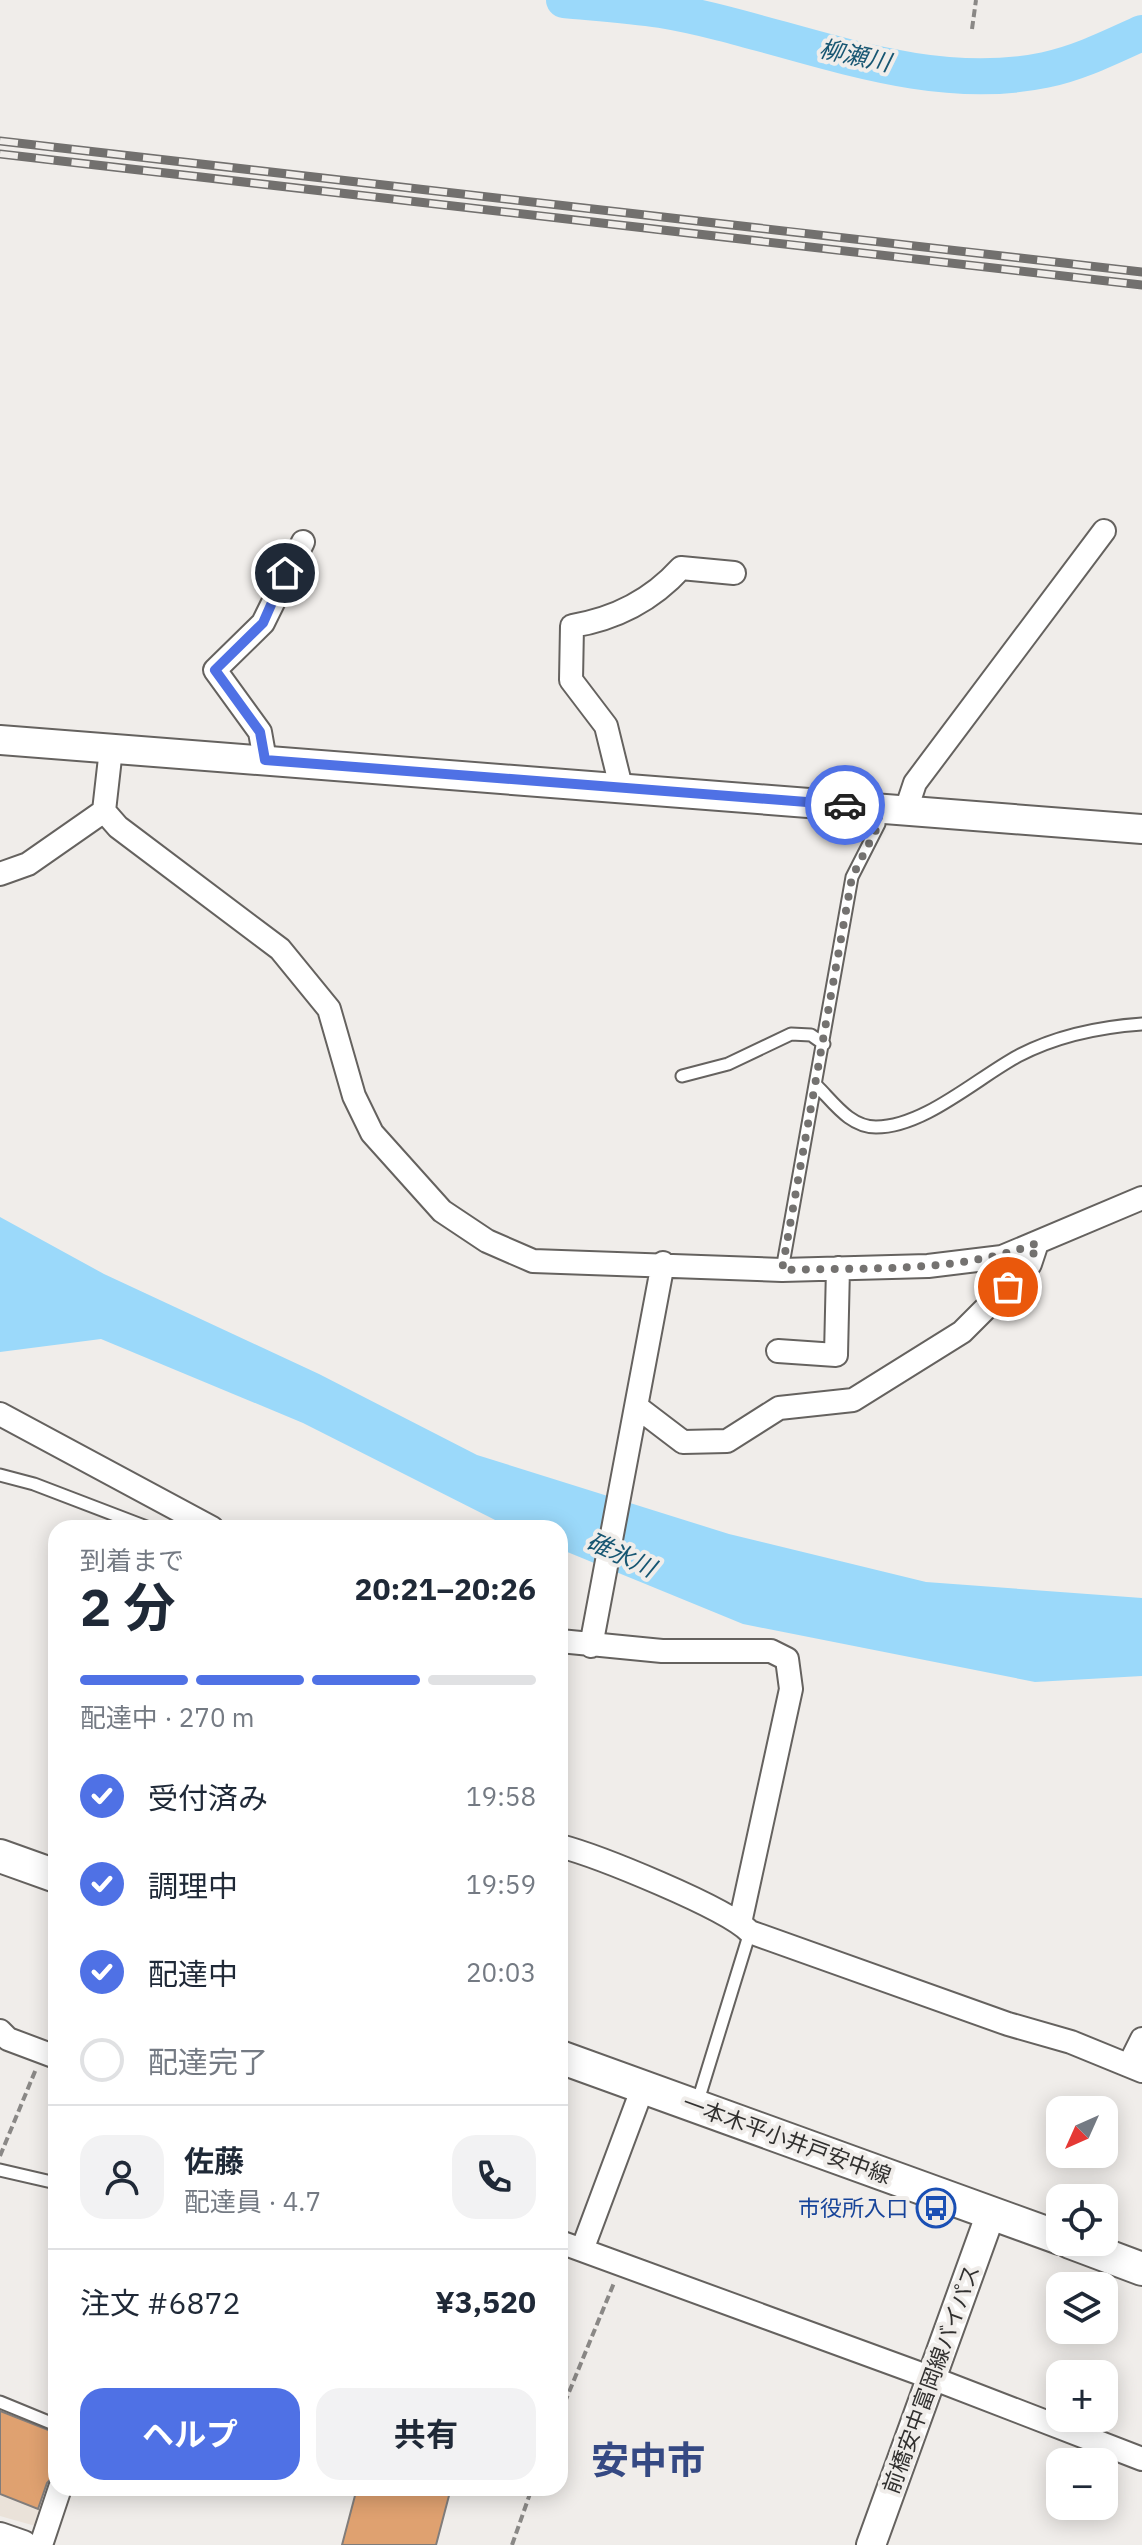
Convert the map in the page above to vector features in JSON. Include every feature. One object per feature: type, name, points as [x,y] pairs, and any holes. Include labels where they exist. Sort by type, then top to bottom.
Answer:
[{"type":"main road","points":[[0,1856],[48,1873]]},
{"type":"main road","name":"一本木平小井戸安中線","points":[[568,2060],[1046,2233]]},
{"type":"main road","points":[[1107,2256],[1142,2269]]},
{"type":"street","points":[[893,809],[1104,531]]},
{"type":"street","points":[[265,760],[260,732],[215,670],[263,623],[303,542]]},
{"type":"street","points":[[621,787],[606,726],[571,680],[572,626],[604,620],[662,589],[681,568],[734,573]]},
{"type":"street","points":[[0,740],[1142,829]]},
{"type":"street","points":[[111,749],[104,811],[118,827],[280,949],[329,1009],[354,1096],[372,1133],[442,1211],[487,1241],[533,1261],[663,1263],[782,1270],[928,1266],[1002,1257],[1142,1198]]},
{"type":"street","points":[[0,874],[28,864],[104,811]]},
{"type":"street","points":[[636,1414],[683,1442],[727,1441],[779,1408],[853,1400],[962,1332],[1030,1264],[1037,1243]]},
{"type":"street","points":[[592,1639],[663,1263]]},
{"type":"street","points":[[778,1351],[836,1355],[838,1268]]},
{"type":"street","points":[[0,1414],[197,1520]]},
{"type":"street","points":[[568,1640],[592,1639],[662,1651],[771,1651],[787,1659],[791,1689],[745,1928]]},
{"type":"street","points":[[568,1849],[672,1890],[745,1928],[1008,2024],[1071,2042],[1136,2068],[1142,2039]]},
{"type":"street","points":[[0,2031],[8,2039],[48,2053]]},
{"type":"street","points":[[582,2250],[643,2087]]},
{"type":"street","name":"前橋安中富岡線バイパス","points":[[871,2545],[991,2213]]},
{"type":"street","points":[[568,2245],[932,2378],[1142,2459]]},
{"type":"street","points":[[41,2545],[57,2496]]},
{"type":"street","points":[[0,2537],[23,2545]]},
{"type":"lane","points":[[782,1270],[852,877],[879,824],[893,809]]},
{"type":"lane","points":[[817,1086],[852,1121],[874,1127],[895,1124],[960,1093],[1019,1056],[1072,1034],[1142,1024]]},
{"type":"lane","points":[[682,1076],[728,1064],[791,1034],[811,1035],[824,1044]]},
{"type":"lane","points":[[0,1475],[34,1484],[128,1520]]},
{"type":"lane","points":[[696,2106],[745,1928]]},
{"type":"lane","points":[[0,2170],[48,2181]]},
{"type":"lane","points":[[0,2402],[48,2422]]},
{"type":"path","points":[[972,29],[976,0]]},
{"type":"path","points":[[0,2156],[48,2058]]},
{"type":"path","points":[[568,2395],[621,2266]]},
{"type":"path","points":[[512,2545],[529,2496]]},
{"type":"shaded area","points":[[0,2407],[48,2426],[48,2496],[51,2496],[39,2527],[0,2516]]},
{"type":"water","name":"碓氷川","points":[[0,1217],[104,1274],[319,1374],[477,1455],[729,1534],[926,1582],[1142,1598],[1142,1676],[1035,1682],[743,1624],[568,1552],[568,1520],[495,1520],[303,1423],[101,1339],[0,1352]]},
{"type":"building","points":[[0,2411],[48,2430],[48,2482],[38,2509],[0,2494]]},
{"type":"building","points":[[355,2496],[449,2496],[436,2545],[342,2545]]},
{"type":"waterway","name":"柳瀬川","points":[[564,0],[661,10],[852,58],[948,75],[997,76],[1045,70],[1082,59],[1142,33]]},
{"type":"railway","points":[[0,141],[1142,272]]},
{"type":"railway","points":[[0,154],[1142,285]]},
{"type":"way so far","points":[[845,805],[879,808],[879,824],[852,877],[782,1270],[928,1266],[1002,1257],[1037,1243],[1030,1264],[1008,1287]]},
{"type":"place","name":"市役所入口","points":[[936,2208]]},
{"type":"district","name":"安中市","points":[[648,2461]]},
{"type":"route","points":[[285,573],[263,623],[215,670],[260,732],[265,760],[845,805]]}]
